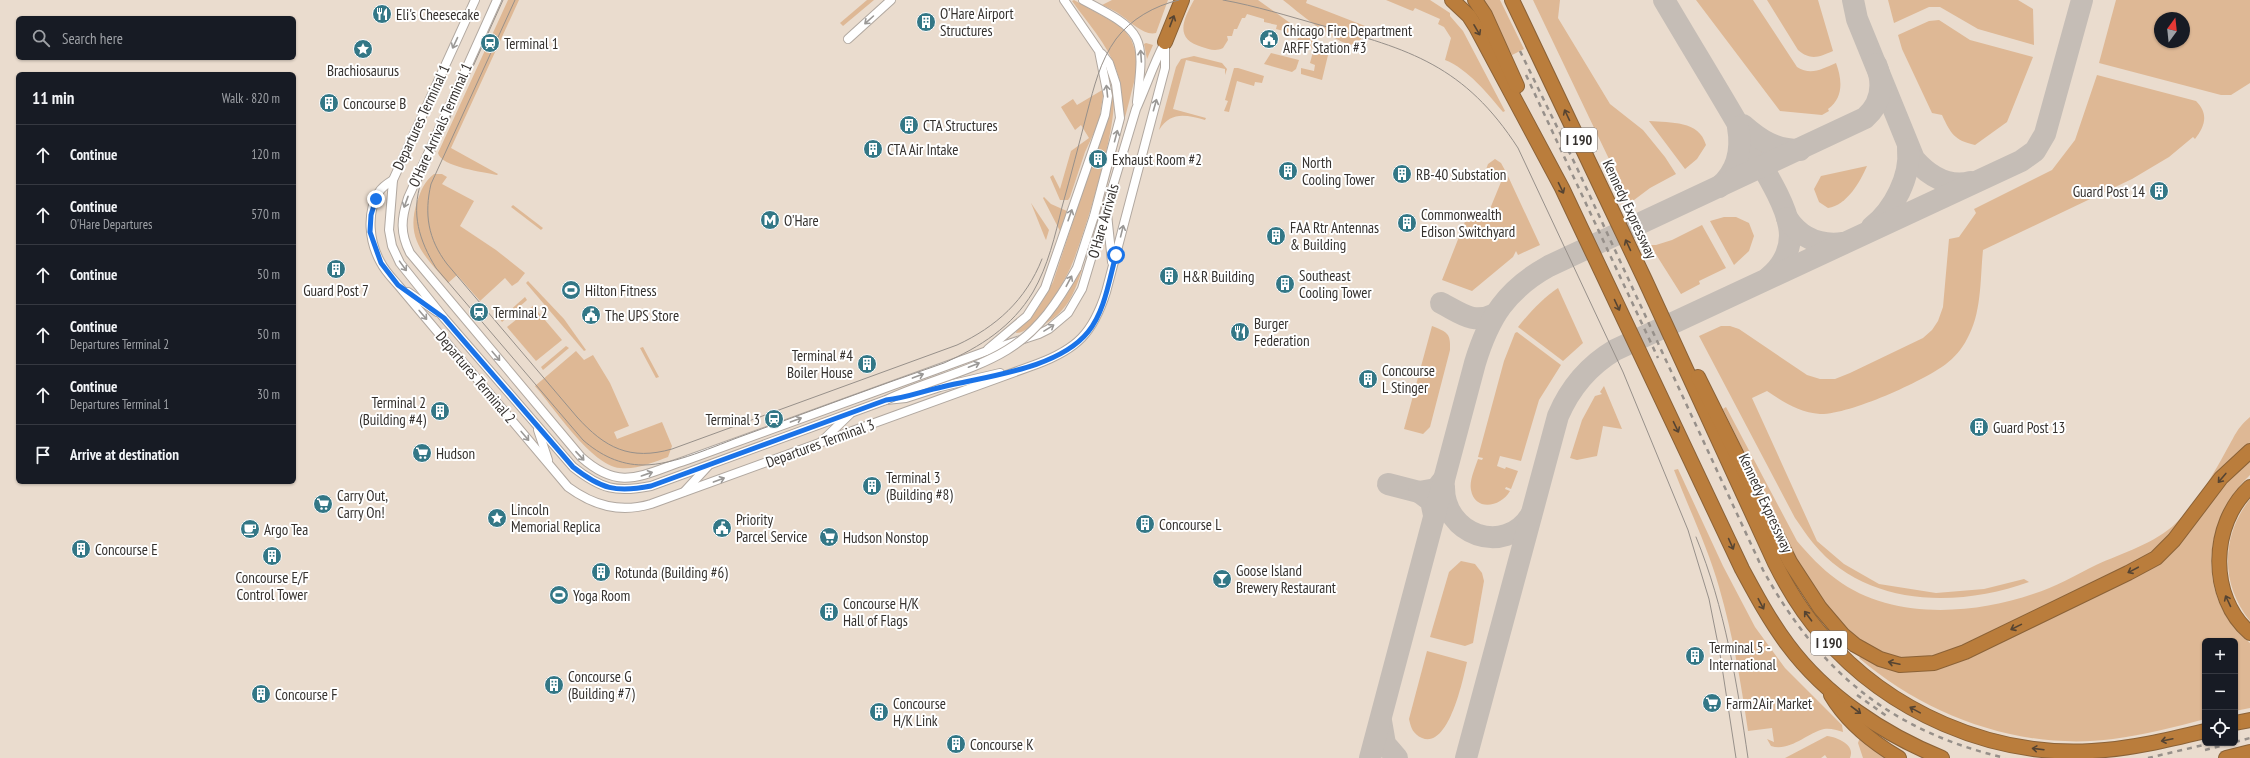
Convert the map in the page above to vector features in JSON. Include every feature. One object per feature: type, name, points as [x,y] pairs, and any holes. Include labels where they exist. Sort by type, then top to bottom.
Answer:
[{"type":"highway","points":[[1165,42],[1182,0]]},
{"type":"highway","points":[[1452,0],[1465,12],[1476,27],[1544,153]]},
{"type":"highway","points":[[1475,0],[1485,15],[1514,78],[1544,153]]},
{"type":"highway","name":"Kennedy Expressway","points":[[1512,0],[1645,280],[1756,525],[1786,585],[1822,636],[1844,658],[1872,682],[1913,709],[1944,724],[1980,737],[2028,748],[2060,752],[2107,750],[2150,743],[2202,732]]},
{"type":"highway","name":"I 190","points":[[1544,153],[1742,569],[1764,610],[1789,646],[1826,686],[1883,729],[1911,745],[1942,758]]},
{"type":"highway","points":[[1645,280],[1714,406],[1790,562],[1820,608],[1843,636],[1866,653],[1891,663],[1924,664],[1948,659],[2156,558],[2174,540],[2221,478],[2250,451]]},
{"type":"highway","points":[[2250,487],[2243,494],[2231,512],[2222,535],[2219,556],[2220,576],[2226,598],[2235,614],[2250,633]]},
{"type":"highway","points":[[1826,686],[1841,712],[1874,740],[1899,758]]},
{"type":"highway","points":[[2238,722],[2250,720]]},
{"type":"highway","points":[[2226,758],[2250,752]]},
{"type":"street","name":"Departures Terminal 1","points":[[370,232],[371,215],[379,190],[393,180],[475,0]]},
{"type":"street","name":"O'Hare Arrivals Terminal 1","points":[[497,0],[415,180],[403,213],[401,230],[410,253],[581,457],[594,469],[609,476]]},
{"type":"street","points":[[848,39],[891,0]]},
{"type":"street","points":[[393,180],[389,230],[392,246],[400,263],[444,318],[573,467],[590,480],[605,487],[619,490],[651,486],[886,400],[991,358],[1015,345],[1034,329],[1054,306],[1076,268],[1096,208],[1120,118],[1116,84],[1108,63],[1064,0]]},
{"type":"street","points":[[1083,0],[1120,20],[1130,29],[1138,43],[1141,59],[1136,108]]},
{"type":"street","points":[[886,400],[906,398],[940,387],[1037,364],[1068,350],[1088,332],[1101,308],[1112,269],[1165,68],[1165,42]]},
{"type":"street","name":"O'Hare Arrivals","points":[[609,476],[629,478],[638,477],[987,351],[1039,334],[1049,329],[1068,313],[1082,289],[1136,108],[1147,86],[1153,64],[1165,42]]},
{"type":"street","points":[[987,351],[1027,316],[1045,288],[1106,115],[1108,96],[1099,50]]},
{"type":"street","points":[[1106,208],[1112,269]]},
{"type":"street","name":"Departures Terminal 2","points":[[370,232],[381,263],[550,467],[568,486],[580,495],[601,505]]},
{"type":"street","points":[[398,285],[444,318]]},
{"type":"street","name":"Departures Terminal 3","points":[[601,505],[619,508],[640,507],[683,493],[1037,364]]},
{"type":"street","points":[[820,443],[852,412]]},
{"type":"street","points":[[536,425],[550,467]]},
{"type":"street","points":[[683,493],[710,464]]},
{"type":"shaded area","points":[[0,0],[2250,0],[2250,758],[0,758]]},
{"type":"shaded area","points":[[508,0],[519,0],[451,148],[498,174],[497,175],[455,165],[441,158],[438,153]]},
{"type":"shaded area","points":[[867,0],[874,0],[843,26],[840,23]]},
{"type":"shaded area","points":[[1074,0],[1122,27],[1131,39],[1136,53],[1137,70],[1097,224],[1095,223],[1116,146],[1122,105],[1120,86],[1112,60],[1096,34],[1072,1]]},
{"type":"shaded area","points":[[1112,0],[1168,0],[1156,33],[1151,33],[1142,31],[1117,13],[1102,5]]},
{"type":"shaded area","points":[[1194,0],[1258,0],[1329,51],[1322,80],[1301,74],[1301,68],[1314,71],[1315,65],[1310,63],[1314,48],[1308,47],[1309,44],[1297,41],[1298,38],[1287,35],[1287,32],[1276,29],[1277,25],[1264,22],[1264,19],[1247,14],[1245,18],[1242,18],[1237,29],[1234,29],[1232,36],[1227,36],[1228,40],[1223,48],[1212,50],[1193,44],[1187,39],[1183,28],[1184,22]]},
{"type":"shaded area","points":[[1283,0],[1307,0],[1306,3],[1365,26],[1359,44],[1352,45],[1332,36],[1320,29]]},
{"type":"shaded area","points":[[1386,0],[1430,0],[1450,13],[1450,16],[1463,31],[1505,111],[1503,112],[1484,90],[1462,69],[1445,60],[1451,38],[1444,27],[1438,24],[1440,19],[1415,8],[1413,11]]},
{"type":"shaded area","points":[[1483,0],[1500,0],[1524,49],[1512,55]]},
{"type":"shaded area","points":[[1533,0],[1560,0],[1558,18],[1610,104],[1643,130],[1665,157],[1676,174],[1650,188],[1630,203]]},
{"type":"shaded area","points":[[1696,0],[1753,0],[1797,67],[1802,70],[1816,71],[1836,63],[1840,75],[1840,88],[1837,99],[1828,109],[1829,111],[1822,115],[1780,111]]},
{"type":"shaded area","points":[[1767,0],[1818,0],[1833,51],[1823,55],[1811,57],[1798,50]]},
{"type":"shaded area","points":[[1888,0],[2018,0],[2033,9],[2034,45],[1978,29],[1940,7],[1929,7],[1894,23]]},
{"type":"shaded area","points":[[2116,0],[2250,0],[2250,83],[2231,95],[2221,95],[2099,63]]},
{"type":"shaded area","points":[[1939,20],[1970,40],[2033,57],[2007,122],[1975,145],[1962,141],[1951,132],[1942,115],[1932,113],[1902,49],[1898,35],[1929,21]]},
{"type":"shaded area","points":[[1146,43],[1153,45],[1147,59],[1144,44]]},
{"type":"shaded area","points":[[1271,53],[1299,60],[1296,69],[1292,72],[1264,64]]},
{"type":"shaded area","points":[[1194,56],[1222,63],[1227,69],[1225,75],[1225,69],[1186,60],[1173,109],[1206,118],[1205,120],[1185,116],[1174,117],[1164,124],[1159,130],[1176,67],[1181,59]]},
{"type":"shaded area","points":[[1234,68],[1264,76],[1262,83],[1255,82],[1254,86],[1237,81],[1229,112],[1224,111],[1228,101],[1225,100]]},
{"type":"shaded area","points":[[2097,75],[2196,101],[2203,111],[2203,125],[2195,139],[2193,137],[2169,157],[2132,179],[1983,250],[1980,296],[1972,329],[1958,353],[1949,362],[1935,371],[1920,380],[1884,396],[1832,413],[1820,414],[1806,412],[1786,403],[1767,391],[1752,398],[1817,541],[1844,564],[1879,584],[1936,593],[1984,589],[2024,579],[2029,582],[1972,596],[1943,598],[1914,596],[1885,590],[1859,580],[1834,564],[1813,543],[1795,518],[1699,336],[1721,326],[1730,326],[1739,329],[1807,375],[1820,379],[1835,379],[1923,338],[1932,330],[1938,321],[1943,307],[1949,239],[1959,237],[1976,213],[1974,209],[2052,170],[2075,140]]},
{"type":"shaded area","points":[[1111,88],[1114,100],[1108,145],[1093,202],[1069,272],[1057,293],[1040,316],[1024,331],[1016,333],[1017,330],[1038,308],[1053,282],[1108,115]]},
{"type":"shaded area","points":[[1104,89],[1099,122],[1085,152],[1070,197],[1068,200],[1060,200],[1050,177],[1053,175],[1060,189],[1071,151],[1089,138],[1081,125],[1075,130],[1061,107],[1073,99],[1077,105]]},
{"type":"shaded area","points":[[1649,121],[1683,124],[1691,127],[1702,137],[1706,145],[1697,159],[1685,169]]},
{"type":"shaded area","points":[[1495,159],[1501,163],[1507,174],[1540,245],[1518,255],[1516,251],[1513,257],[1472,291],[1442,280],[1468,214],[1485,221],[1501,182],[1484,175],[1488,164]]},
{"type":"shaded area","points":[[1867,166],[1857,186],[1847,198],[1835,206],[1828,208],[1819,202],[1814,189],[1821,176]]},
{"type":"shaded area","points":[[434,174],[442,174],[447,177],[442,184],[474,201],[460,226],[496,250],[525,273],[518,282],[512,286],[505,278],[480,301],[457,275],[448,283],[425,256],[415,237],[414,215],[417,202],[425,183]]},
{"type":"shaded area","points":[[1044,197],[1051,204],[1069,212],[1060,231],[1043,198]]},
{"type":"shaded area","points":[[1031,203],[1049,230],[1046,240],[1045,238]]},
{"type":"shaded area","points":[[513,205],[543,228],[541,230],[511,207]]},
{"type":"shaded area","points":[[1724,217],[1736,217],[1749,223],[1754,236],[1749,251],[1734,265],[1710,221]]},
{"type":"shaded area","points":[[1702,225],[1726,268],[1699,281],[1700,284],[1681,294],[1650,245],[1656,245],[1672,240]]},
{"type":"shaded area","points":[[1081,270],[1076,287],[1069,301],[1053,319],[1045,324],[1064,299]]},
{"type":"shaded area","points":[[528,281],[564,319],[586,350],[584,351],[526,283]]},
{"type":"shaded area","points":[[1558,288],[1583,343],[1563,361],[1518,327],[1547,296]]},
{"type":"shaded area","points":[[525,297],[527,300],[502,322],[500,319]]},
{"type":"shaded area","points":[[533,306],[562,340],[536,361],[507,327]]},
{"type":"shaded area","points":[[1432,326],[1447,334],[1450,340],[1450,350],[1430,427],[1423,434],[1404,429]]},
{"type":"shaded area","points":[[1517,332],[1561,365],[1539,400],[1521,461],[1500,456],[1497,466],[1518,471],[1511,489],[1506,487],[1505,489],[1510,491],[1501,501],[1495,504],[1483,504],[1478,502],[1473,497],[1471,490],[1472,479],[1478,459],[1482,460],[1483,458],[1478,457],[1504,361],[1515,333]]},
{"type":"shaded area","points":[[566,346],[569,348],[543,370],[541,367]]},
{"type":"shaded area","points":[[643,347],[659,377],[656,378],[640,348]]},
{"type":"shaded area","points":[[576,351],[584,360],[593,355],[610,383],[629,426],[614,432],[617,439],[662,422],[672,446],[668,457],[639,467],[620,468],[609,465],[598,457],[574,434],[535,386]]},
{"type":"shaded area","points":[[1604,386],[1622,429],[1603,426],[1597,456],[1577,460],[1570,458],[1582,420],[1595,396],[1602,394],[1600,392]]},
{"type":"shaded area","points":[[1726,407],[1797,541],[1815,561],[1836,579],[1857,592],[1881,602],[1932,610],[1984,606],[2033,594],[2149,542],[2168,530],[2190,507],[2210,479],[2239,429],[2250,417],[2250,445],[2222,468],[2167,541],[2148,557],[1948,652],[1918,659],[1908,659],[1888,656],[1869,648],[1852,635],[1823,601],[1810,582],[1777,521],[1723,409]]},
{"type":"shaded area","points":[[2250,457],[2250,475],[2234,494],[2222,514],[2214,537],[2211,560],[2213,583],[2220,605],[2232,625],[2250,643],[2250,708],[2238,710],[2238,638],[2202,638],[2202,720],[2171,728],[2113,739],[2079,741],[2045,740],[2011,734],[1978,725],[1946,713],[1915,697],[1886,679],[1859,658],[1861,656],[1912,670],[2147,570],[2224,482]]},
{"type":"shaded area","points":[[1678,469],[1723,566],[1755,627],[1785,668],[1842,725],[1843,732],[1824,729],[1792,744],[1778,747],[1771,746],[1767,739],[1774,742],[1772,728],[1748,731],[1736,659],[1724,605],[1715,572],[1674,470]]},
{"type":"shaded area","points":[[2250,499],[2250,621],[2240,607],[2233,592],[2229,576],[2228,560],[2229,544],[2234,528],[2240,513]]},
{"type":"shaded area","points":[[1461,561],[1475,564],[1482,573],[1484,581],[1473,643],[1465,646],[1430,637],[1449,572]]},
{"type":"shaded area","points":[[1427,651],[1467,662],[1453,710],[1440,733],[1432,739],[1422,738],[1416,735],[1409,719]]},
{"type":"shaded area","points":[[1827,736],[1844,742],[1850,749],[1850,758],[1827,758],[1825,755],[1821,758],[1785,758]]},
{"type":"shaded area","points":[[1859,740],[1884,758],[1863,758],[1858,743]]},
{"type":"taxiway","points":[[1664,0],[1764,169],[1784,208],[1789,226],[1790,241],[1783,261],[1769,277]]},
{"type":"taxiway","points":[[1853,0],[1857,19],[1914,159],[1932,175],[1939,179],[1954,183],[1971,182]]},
{"type":"taxiway","points":[[1466,758],[1558,416],[1568,396],[1581,378],[1596,363],[1615,350],[2021,161],[2035,151],[2045,134],[2082,0]]},
{"type":"taxiway","points":[[1370,758],[1475,363],[1486,332],[1501,306],[1521,285],[1549,266],[1865,118],[1875,106],[1880,93],[1881,86],[1879,71],[1876,64]]},
{"type":"taxiway","points":[[1743,125],[1756,136],[1769,144],[1791,150],[1800,150]]},
{"type":"taxiway","points":[[1719,187],[1731,174],[1737,160],[1739,152],[1738,127]]},
{"type":"taxiway","points":[[1872,227],[1880,220],[1894,202],[1899,192],[1907,170],[1908,149]]},
{"type":"taxiway","points":[[1787,218],[1798,231],[1811,239],[1826,243],[1843,243]]},
{"type":"taxiway","points":[[1441,303],[1461,314],[1474,318],[1487,317],[1495,314]]},
{"type":"taxiway","points":[[1434,515],[1431,501],[1419,492],[1436,489],[1444,479]]},
{"type":"taxiway","points":[[1388,484],[1419,492]]},
{"type":"taxiway","points":[[1444,486],[1446,503],[1454,517],[1464,528],[1477,535],[1492,537],[1506,535],[1520,528],[1531,515]]},
{"type":"taxiway","points":[[1381,721],[1385,744],[1397,758]]},
{"type":"tram line","points":[[503,0],[421,182],[417,205],[418,226],[421,237],[436,268],[583,440],[603,455],[618,461],[635,465],[668,462],[694,454],[944,363],[982,343],[1005,326],[1025,304],[1043,272],[1054,240],[1092,94],[1098,74],[1110,47],[1122,32],[1136,19],[1161,6],[1179,0]]},
{"type":"tram line","points":[[515,0],[431,184],[428,206],[429,226],[436,245],[447,264],[577,417],[587,428],[608,444],[619,449],[643,453],[672,449],[957,345],[984,330],[1008,311],[1027,287],[1042,259]]},
{"type":"tram line","points":[[1223,0],[1272,11],[1352,34],[1408,53],[1433,65],[1456,79],[1477,98],[1498,120],[1518,148],[1623,372],[1688,530],[1709,599],[1720,654],[1736,758]]},
{"type":"tram line","points":[[1696,537],[1715,591],[1729,646],[1748,758]]},
{"type":"railway","points":[[1520,51],[1577,168],[1763,570],[1785,606],[1808,639],[1834,667],[1862,692],[1893,714],[1927,732],[1964,746],[2005,758]]},
{"type":"railway","points":[[1526,75],[1658,358]]},
{"type":"railway","points":[[1857,695],[1888,717]]},
{"type":"railway","points":[[2238,741],[2250,738]]},
{"type":"railway","points":[[2148,758],[2202,745]]},
{"type":"railway","points":[[2205,750],[2220,746]]},
{"type":"place","name":"Eli's Cheesecake","points":[[382,14]]},
{"type":"place","name":"O'Hare Airport Structures","points":[[926,22]]},
{"type":"place","name":"Chicago Fire Department ARFF Station #3","points":[[1269,39]]},
{"type":"place","name":"Terminal 1","points":[[490,43]]},
{"type":"place","name":"Brachiosaurus","points":[[363,49]]},
{"type":"place","name":"Concourse B","points":[[329,103]]},
{"type":"place","name":"CTA Structures","points":[[909,125]]},
{"type":"place","name":"CTA Air Intake","points":[[873,149]]},
{"type":"place","name":"Exhaust Room #2","points":[[1098,159]]},
{"type":"place","name":"North Cooling Tower","points":[[1288,171]]},
{"type":"place","name":"RB-40 Substation","points":[[1402,174]]},
{"type":"place","name":"Guard Post 14","points":[[2159,191]]},
{"type":"place","name":"O'Hare","points":[[770,220]]},
{"type":"place","name":"Commonwealth Edison Switchyard","points":[[1407,223]]},
{"type":"place","name":"FAA Rtr Antennas & Building","points":[[1276,236]]},
{"type":"place","name":"Guard Post 7","points":[[336,269]]},
{"type":"place","name":"H&R Building","points":[[1169,276]]},
{"type":"place","name":"Southeast Cooling Tower","points":[[1285,284]]},
{"type":"place","name":"Hilton Fitness","points":[[571,290]]},
{"type":"place","name":"Terminal 2","points":[[479,312]]},
{"type":"place","name":"The UPS Store","points":[[591,315]]},
{"type":"place","name":"Burger Federation","points":[[1240,332]]},
{"type":"place","name":"Terminal #4 Boiler House","points":[[867,364]]},
{"type":"place","name":"Concourse L Stinger","points":[[1368,379]]},
{"type":"place","name":"Terminal 2 (Building #4)","points":[[440,411]]},
{"type":"place","name":"Terminal 3","points":[[774,419]]},
{"type":"place","name":"Guard Post 13","points":[[1979,427]]},
{"type":"place","name":"Hudson","points":[[422,453]]},
{"type":"place","name":"Terminal 3 (Building #8)","points":[[872,486]]},
{"type":"place","name":"Carry Out, Carry On!","points":[[323,504]]},
{"type":"place","name":"Lincoln Memorial Replica","points":[[497,518]]},
{"type":"place","name":"Concourse L","points":[[1145,524]]},
{"type":"place","name":"Priority Parcel Service","points":[[722,528]]},
{"type":"place","name":"Argo Tea","points":[[250,529]]},
{"type":"place","name":"Hudson Nonstop","points":[[829,537]]},
{"type":"place","name":"Concourse E","points":[[81,549]]},
{"type":"place","name":"Concourse E/F Control Tower","points":[[272,556]]},
{"type":"place","name":"Rotunda (Building #6)","points":[[601,572]]},
{"type":"place","name":"Goose Island Brewery Restaurant","points":[[1222,579]]},
{"type":"place","name":"Yoga Room","points":[[559,595]]},
{"type":"place","name":"Concourse H/K Hall of Flags","points":[[829,612]]},
{"type":"place","name":"Terminal 5 - International","points":[[1695,656]]},
{"type":"place","name":"Concourse G (Building #7)","points":[[554,685]]},
{"type":"place","name":"Concourse F","points":[[261,694]]},
{"type":"place","name":"Farm2Air Market","points":[[1712,703]]},
{"type":"place","name":"Concourse H/K Link","points":[[879,712]]},
{"type":"place","name":"Concourse K","points":[[956,744]]},
{"type":"route","points":[[376,199],[371,215],[370,232],[375,250],[381,263],[398,285],[444,318],[573,467],[590,480],[605,487],[619,490],[651,486],[886,400],[906,398],[940,387],[1037,364],[1056,357],[1068,350],[1083,337],[1096,320],[1106,292],[1116,255]]}]
